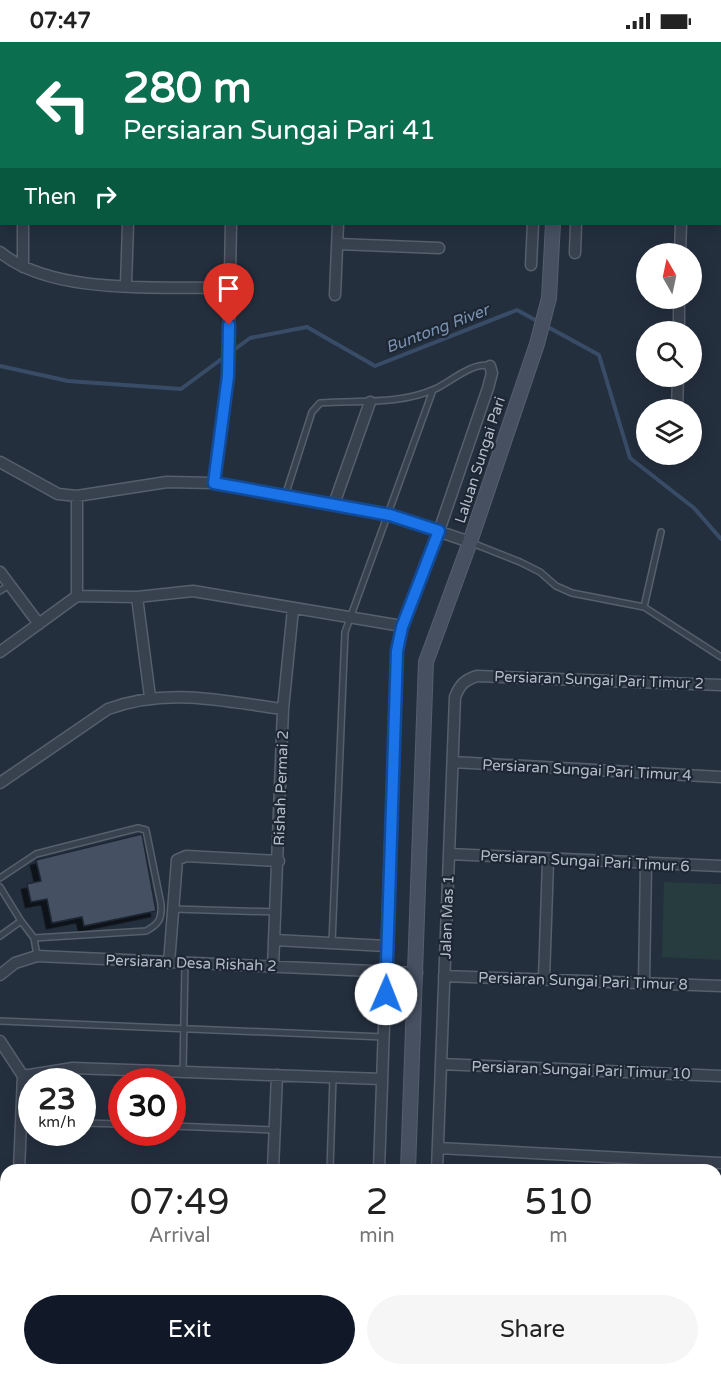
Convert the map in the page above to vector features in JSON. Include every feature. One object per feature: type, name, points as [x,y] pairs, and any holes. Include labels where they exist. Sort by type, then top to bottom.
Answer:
[{"type":"main road","name":"Laluan Sungai Pari","points":[[408,1164],[417,973],[426,662],[470,542],[537,344],[549,298],[553,225]]},
{"type":"street","points":[[23,225],[23,267]]},
{"type":"street","points":[[126,285],[128,225]]},
{"type":"street","points":[[214,483],[228,376],[231,225]]},
{"type":"street","points":[[335,295],[338,225]]},
{"type":"street","points":[[531,265],[533,225]]},
{"type":"street","points":[[575,253],[576,225]]},
{"type":"street","points":[[680,243],[681,225]]},
{"type":"street","points":[[338,244],[439,248]]},
{"type":"street","points":[[0,252],[23,267],[84,284],[229,288]]},
{"type":"street","points":[[379,1164],[397,651],[402,627],[439,531],[488,388],[492,373],[490,366]]},
{"type":"street","points":[[334,504],[370,402]]},
{"type":"street","points":[[0,462],[58,494],[77,495],[167,482],[214,483],[390,515],[470,542]]},
{"type":"street","points":[[77,495],[77,596]]},
{"type":"street","points":[[0,573],[4,588],[39,624]]},
{"type":"street","points":[[0,651],[77,596],[137,597],[193,591],[293,609],[351,616],[402,627]]},
{"type":"street","points":[[137,597],[150,697]]},
{"type":"street","name":"Rishah Permai 2","points":[[273,967],[279,861],[283,709],[293,609]]},
{"type":"street","name":"Persiaran Sungai Pari Timur 2","points":[[477,676],[721,685]]},
{"type":"street","name":"Jalan Mas 1","points":[[437,1164],[455,697],[459,687],[466,680],[477,676]]},
{"type":"street","points":[[0,783],[108,709],[150,697],[176,695],[283,709]]},
{"type":"street","name":"Persiaran Sungai Pari Timur 4","points":[[453,762],[721,777]]},
{"type":"street","name":"Persiaran Sungai Pari Timur 6","points":[[449,854],[548,861],[721,866]]},
{"type":"street","points":[[169,963],[176,865],[180,857],[279,861]]},
{"type":"street","points":[[544,979],[548,861]]},
{"type":"street","points":[[644,984],[646,864]]},
{"type":"street","points":[[275,940],[386,946]]},
{"type":"street","name":"Persiaran Desa Rishah 2","points":[[0,975],[15,963],[38,957],[417,973]]},
{"type":"street","name":"Persiaran Sungai Pari Timur 8","points":[[444,976],[721,986]]},
{"type":"street","points":[[0,1041],[18,1068]]},
{"type":"street","name":"Persiaran Sungai Pari Timur 10","points":[[441,1064],[721,1076]]},
{"type":"street","points":[[186,1072],[382,1079]]},
{"type":"street","points":[[273,1164],[277,1075]]},
{"type":"street","points":[[20,1164],[22,1146]]},
{"type":"street","points":[[438,1148],[721,1162]]},
{"type":"lane","points":[[285,496],[315,407],[327,402],[370,402],[433,390],[472,370],[486,365],[490,366]]},
{"type":"lane","points":[[332,944],[343,649],[351,616],[390,515],[433,390]]},
{"type":"lane","points":[[644,607],[661,532]]},
{"type":"lane","points":[[470,542],[520,562],[540,572],[556,586],[572,593],[644,607],[676,629],[694,637],[721,657]]},
{"type":"lane","points":[[0,878],[36,854],[138,828],[146,830],[162,916],[157,926],[146,931],[34,938]]},
{"type":"lane","points":[[0,887],[34,938],[38,957]]},
{"type":"lane","points":[[173,909],[276,912]]},
{"type":"lane","points":[[0,936],[21,921]]},
{"type":"lane","points":[[183,1068],[185,963]]},
{"type":"lane","points":[[0,1021],[384,1037]]},
{"type":"lane","points":[[330,1164],[333,1077]]},
{"type":"lane","points":[[186,1127],[275,1130]]},
{"type":"green space","points":[[664,882],[721,884],[721,960],[662,957]]},
{"type":"building","points":[[142,834],[156,911],[84,926],[82,917],[52,923],[47,899],[31,902],[27,884],[41,881],[36,860]]},
{"type":"waterway","name":"Buntong River","points":[[0,366],[68,381],[181,389],[250,338],[307,327],[375,366],[517,310],[599,355],[630,458],[694,508],[721,539]]},
{"type":"route","points":[[229,325],[228,376],[214,483],[390,515],[439,531],[402,627],[397,651],[386,994]]}]
